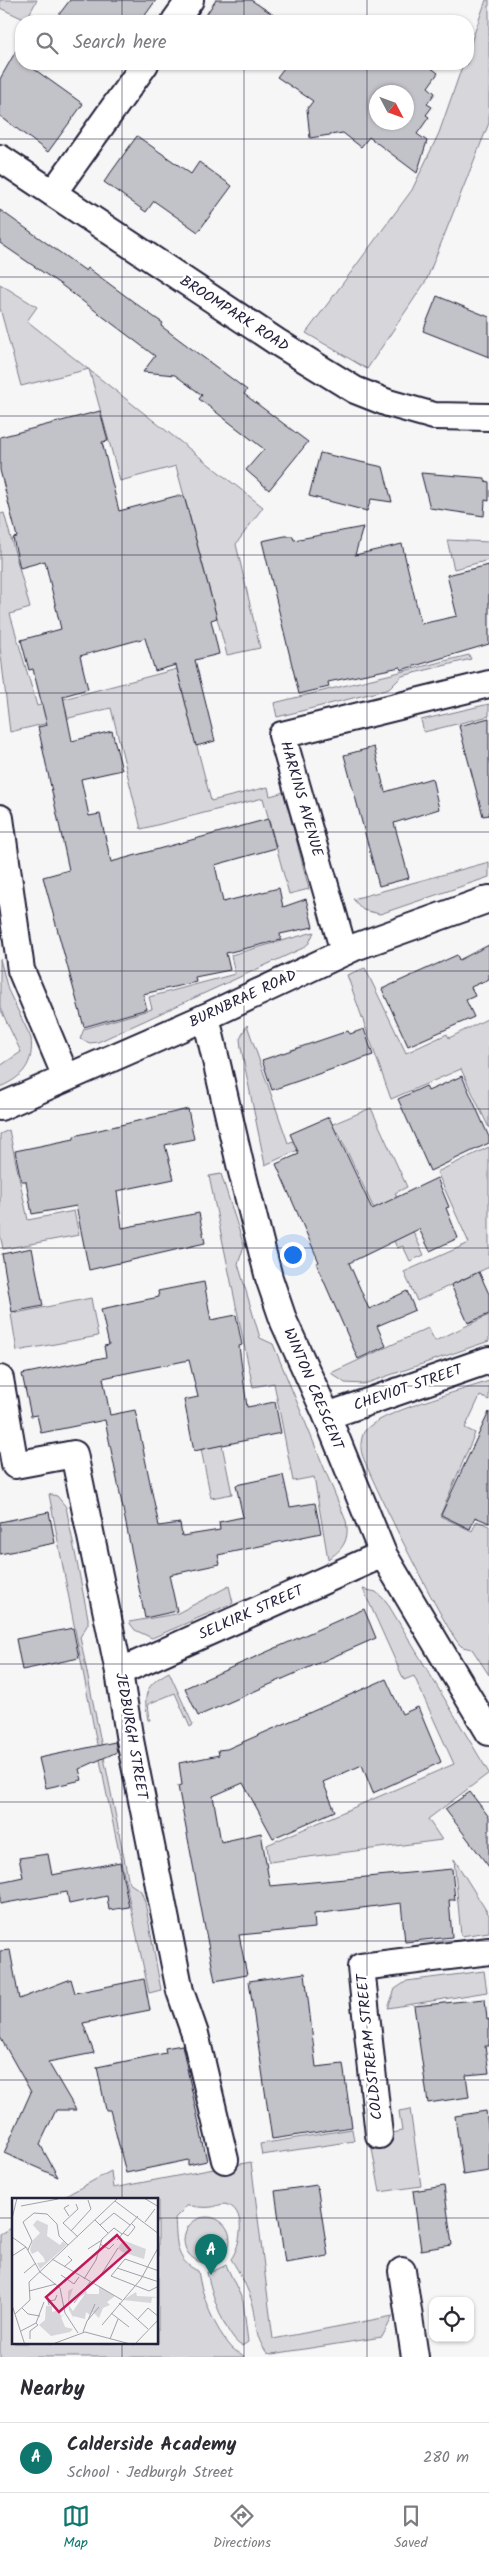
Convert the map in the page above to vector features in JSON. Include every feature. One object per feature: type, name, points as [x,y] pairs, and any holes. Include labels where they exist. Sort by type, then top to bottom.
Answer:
[{"type":"street","points":[[179,15],[190,0]]},
{"type":"street","points":[[54,193],[141,70]]},
{"type":"street","name":"BROOMPARK ROAD","points":[[0,158],[277,342],[355,390],[388,404],[434,416],[489,417]]},
{"type":"street","name":"HARKINS AVENUE","points":[[344,952],[282,735],[489,684]]},
{"type":"street","points":[[0,818],[20,970],[66,1077]]},
{"type":"street","name":"BURNBRAE ROAD","points":[[0,1107],[206,1018],[344,952],[489,899]]},
{"type":"street","name":"WINTON CRESCENT","points":[[206,1018],[240,1164],[270,1278],[284,1322],[327,1416],[383,1554],[489,1732]]},
{"type":"street","name":"CHEVIOT STREET","points":[[327,1416],[489,1360]]},
{"type":"street","name":"JEDBURGH STREET","points":[[0,1379],[15,1465],[74,1454],[119,1672],[129,1735],[180,1991],[195,2034],[225,2160]]},
{"type":"street","name":"SELKIRK STREET","points":[[119,1672],[383,1554]]},
{"type":"street","name":"COLDSTREAM STREET","points":[[379,2135],[361,1967],[489,1951]]},
{"type":"street","points":[[402,2271],[415,2357]]},
{"type":"shaded area","points":[[0,0],[37,0],[29,15],[15,15],[0,8]]},
{"type":"shaded area","points":[[486,0],[489,0],[489,123],[426,281],[367,369],[306,333],[412,190],[439,133],[461,70],[474,70],[474,34]]},
{"type":"shaded area","points":[[0,284],[37,307],[27,321],[88,369],[21,386],[0,308]]},
{"type":"shaded area","points":[[89,370],[263,507],[236,544],[260,648],[227,655],[176,466],[120,481]]},
{"type":"shaded area","points":[[4,513],[30,608],[10,614],[37,706],[177,669],[211,801],[268,787],[270,796],[284,792],[309,889],[289,894],[263,798],[141,829],[111,708],[10,732],[0,647],[0,514]]},
{"type":"shaded area","points":[[447,540],[489,542],[489,560],[454,569]]},
{"type":"shaded area","points":[[469,655],[471,659],[402,676],[389,689],[277,717],[274,703]]},
{"type":"shaded area","points":[[489,704],[489,716],[424,732],[421,720]]},
{"type":"shaded area","points":[[489,862],[489,877],[380,914],[363,910],[353,899]]},
{"type":"shaded area","points":[[314,932],[309,943],[303,948],[98,1042],[90,1043],[80,1039],[84,1029],[152,1009],[149,997],[235,974],[231,955]]},
{"type":"shaded area","points":[[0,959],[8,990],[31,1038],[31,1055],[21,1074],[0,1087],[0,1066],[21,1052],[0,1008]]},
{"type":"shaded area","points":[[365,968],[406,1053],[447,1034],[449,1038],[489,1018],[489,1128],[461,1069],[391,1099],[347,975]]},
{"type":"shaded area","points":[[247,1025],[288,1143],[371,1108],[407,1187],[395,1193],[424,1255],[410,1261],[403,1246],[397,1248],[394,1241],[390,1243],[338,1132],[265,1165],[241,1048],[240,1039]]},
{"type":"shaded area","points":[[9,1130],[28,1220],[74,1211],[79,1235],[3,1249],[0,1234],[0,1134]]},
{"type":"shaded area","points":[[489,1147],[489,1267],[417,1301],[404,1272],[469,1243],[437,1172]]},
{"type":"shaded area","points":[[221,1174],[244,1246],[238,1264],[260,1338],[273,1344],[346,1521],[346,1539],[338,1552],[328,1559],[314,1477],[293,1481],[274,1383],[253,1387],[209,1176]]},
{"type":"shaded area","points":[[91,1298],[98,1336],[17,1351],[11,1314]]},
{"type":"shaded area","points":[[489,1315],[489,1341],[364,1384],[345,1383],[331,1373],[428,1328],[435,1341]]},
{"type":"shaded area","points":[[489,1381],[489,1400],[480,1396],[465,1428],[475,1433],[440,1516],[472,1531],[477,1521],[489,1526],[489,1675],[472,1649],[461,1646],[442,1616],[378,1492],[362,1454],[361,1446],[364,1432],[385,1417]]},
{"type":"shaded area","points":[[212,1396],[232,1494],[211,1498],[192,1405]]},
{"type":"shaded area","points":[[49,1494],[57,1496],[66,1507],[88,1618],[88,1624],[80,1637],[129,1883],[141,1891],[145,1902],[161,1990],[149,1993],[105,1786]]},
{"type":"shaded area","points":[[229,1586],[233,1603],[152,1638],[135,1630],[129,1622],[176,1614]]},
{"type":"shaded area","points":[[363,1589],[376,1592],[386,1601],[489,1773],[428,1819],[442,1840],[269,1862],[267,1845],[454,1764],[414,1676],[404,1680]]},
{"type":"shaded area","points":[[169,1672],[193,1725],[190,1727],[175,1693],[148,1704],[150,1720],[148,1720],[146,1697],[150,1686]]},
{"type":"shaded area","points":[[454,1859],[489,1915],[489,1932],[461,1936]]},
{"type":"shaded area","points":[[484,1971],[487,1992],[388,2008],[395,1989],[407,1981]]},
{"type":"shaded area","points":[[410,2109],[421,2186],[380,2192],[370,2138],[402,2131],[399,2111]]},
{"type":"shaded area","points":[[352,2129],[354,2141],[262,2155],[260,2144]]},
{"type":"shaded area","points":[[251,2162],[273,2339],[393,2316],[382,2337],[272,2354],[267,2353],[258,2334],[249,2293],[231,2259],[240,2237],[237,2212],[232,2207],[224,2204],[213,2207],[188,2205],[175,2218],[178,2249],[190,2267],[198,2271],[202,2291],[214,2322],[232,2348],[245,2357],[0,2357],[0,2234],[12,2227],[12,2344],[159,2344],[159,2198],[62,2198],[111,2171],[113,2188]]},
{"type":"shaded area","points":[[203,2217],[211,2217],[220,2221],[226,2227],[230,2240],[226,2253],[220,2259],[211,2263],[203,2263],[194,2259],[188,2253],[184,2244],[184,2236],[188,2227],[194,2221]]},
{"type":"shaded area","points":[[226,2265],[243,2301],[248,2342],[242,2346],[236,2342],[225,2324],[211,2290],[207,2272]]},
{"type":"building","points":[[70,0],[156,0],[145,15],[59,15]]},
{"type":"building","points":[[216,0],[251,0],[274,15],[206,15]]},
{"type":"building","points":[[15,53],[15,70],[35,70],[83,104],[48,152],[0,116],[0,79]]},
{"type":"building","points":[[282,70],[434,70],[438,73],[428,87],[435,93],[427,104],[432,107],[426,115],[429,117],[417,134],[427,141],[417,173],[369,137],[361,147],[343,133],[310,138],[307,109],[313,101],[277,77]]},
{"type":"building","points":[[137,136],[191,174],[199,162],[232,186],[198,232],[154,201],[146,212],[104,182]]},
{"type":"building","points":[[0,210],[86,271],[88,268],[163,323],[161,326],[247,390],[244,394],[308,442],[269,490],[246,470],[264,449],[199,399],[202,395],[175,375],[143,372],[155,356],[60,284],[0,243]]},
{"type":"building","points":[[437,296],[489,317],[489,357],[423,331]]},
{"type":"building","points":[[100,411],[108,441],[102,442],[119,511],[176,496],[184,496],[217,618],[211,620],[219,654],[195,660],[215,741],[196,746],[176,665],[155,671],[145,638],[80,656],[88,689],[63,696],[72,741],[112,731],[122,770],[81,779],[89,816],[100,814],[111,862],[268,819],[276,848],[215,865],[223,902],[279,888],[283,907],[306,899],[313,927],[280,934],[281,940],[226,953],[230,970],[195,977],[196,982],[143,994],[147,1009],[84,1027],[43,877],[69,870],[38,727],[47,725],[33,669],[29,670],[21,640],[61,629],[45,561],[20,568],[13,538],[17,537],[0,470],[0,437]]},
{"type":"building","points":[[320,453],[383,467],[392,502],[371,499],[367,511],[309,496]]},
{"type":"building","points":[[421,473],[485,478],[485,481],[489,482],[489,501],[485,500],[484,516],[430,508]]},
{"type":"building","points":[[363,527],[355,555],[402,544],[421,624],[457,616],[447,575],[489,565],[489,644],[401,670],[400,667],[328,682],[329,687],[299,694],[262,541],[285,536],[293,536],[294,540]]},
{"type":"building","points":[[489,718],[489,815],[483,816],[459,726]]},
{"type":"building","points":[[374,747],[385,792],[432,778],[439,809],[394,823],[409,878],[379,886],[344,755]]},
{"type":"building","points":[[489,945],[489,979],[471,987],[475,996],[466,1000],[474,1017],[408,1046],[382,989],[457,955],[459,960]]},
{"type":"building","points":[[364,1029],[373,1055],[272,1090],[262,1060],[348,1031],[350,1034]]},
{"type":"building","points":[[462,1076],[489,1137],[489,1143],[430,1171],[398,1099],[426,1086],[428,1091]]},
{"type":"building","points":[[188,1109],[194,1139],[165,1145],[174,1179],[117,1191],[122,1228],[199,1213],[205,1243],[89,1270],[76,1206],[32,1214],[26,1181],[21,1181],[15,1151],[74,1139],[74,1136]]},
{"type":"building","points":[[329,1117],[372,1209],[437,1178],[449,1207],[446,1208],[458,1238],[430,1251],[419,1229],[349,1263],[369,1309],[407,1291],[415,1310],[377,1326],[386,1346],[358,1359],[316,1263],[319,1262],[276,1164],[299,1154],[290,1134]]},
{"type":"building","points":[[32,1248],[43,1306],[12,1312],[2,1254]]},
{"type":"building","points":[[479,1272],[489,1294],[489,1314],[468,1323],[451,1285]]},
{"type":"building","points":[[204,1282],[211,1320],[236,1315],[242,1345],[239,1346],[247,1407],[275,1402],[281,1433],[194,1451],[184,1400],[198,1397],[189,1360],[103,1378],[110,1415],[135,1410],[159,1526],[180,1523],[182,1536],[220,1530],[219,1522],[243,1517],[236,1485],[283,1475],[290,1507],[315,1503],[321,1533],[218,1555],[220,1564],[169,1575],[177,1611],[145,1618],[105,1420],[41,1433],[37,1415],[31,1416],[22,1374],[106,1357],[104,1346],[109,1345],[101,1309],[159,1297],[158,1291]]},
{"type":"building","points":[[489,1412],[489,1523],[475,1517],[470,1529],[441,1515]]},
{"type":"building","points":[[49,1512],[55,1543],[0,1554],[0,1522]]},
{"type":"building","points":[[364,1609],[376,1638],[198,1716],[185,1688]]},
{"type":"building","points":[[73,1628],[79,1658],[22,1670],[16,1639]]},
{"type":"building","points":[[386,1679],[402,1714],[418,1707],[441,1762],[373,1793],[362,1765],[323,1782],[335,1811],[273,1838],[243,1783],[213,1796],[221,1842],[261,1833],[270,1886],[452,1869],[455,1900],[449,1900],[452,1937],[405,1942],[401,1903],[314,1914],[315,1928],[239,1935],[247,1975],[215,1981],[178,1786],[182,1785],[179,1763],[219,1755],[218,1750],[227,1749]]},
{"type":"building","points":[[115,1742],[117,1752],[79,1769],[82,1780],[46,1788],[39,1758]]},
{"type":"building","points":[[470,1792],[489,1817],[489,1867],[445,1809]]},
{"type":"building","points":[[48,1854],[52,1875],[120,1862],[129,1907],[109,1910],[107,1896],[69,1904],[67,1892],[0,1904],[0,1882],[23,1877],[19,1858]]},
{"type":"building","points":[[10,1950],[19,1999],[71,1979],[75,1993],[144,1979],[150,2010],[83,2023],[94,2053],[48,2062],[76,2110],[56,2110],[40,2144],[58,2177],[4,2153],[31,2092],[0,2037],[0,1951]]},
{"type":"building","points":[[305,1973],[316,2067],[343,2064],[352,2127],[272,2139],[249,1981]]},
{"type":"building","points":[[485,1999],[487,2020],[489,2019],[489,2046],[485,2046],[489,2073],[466,2075],[469,2097],[428,2103],[414,2006]]},
{"type":"building","points":[[182,2045],[207,2161],[188,2165],[188,2160],[126,2173],[110,2110],[106,2110],[97,2067],[166,2053],[165,2048]]},
{"type":"building","points":[[486,2111],[489,2135],[489,2171],[463,2175],[455,2116]]},
{"type":"building","points":[[317,2185],[328,2256],[285,2263],[275,2191]]},
{"type":"building","points":[[444,2186],[452,2245],[421,2250],[413,2191]]},
{"type":"place","name":"Calderside Academy","points":[[211,2275]]}]
